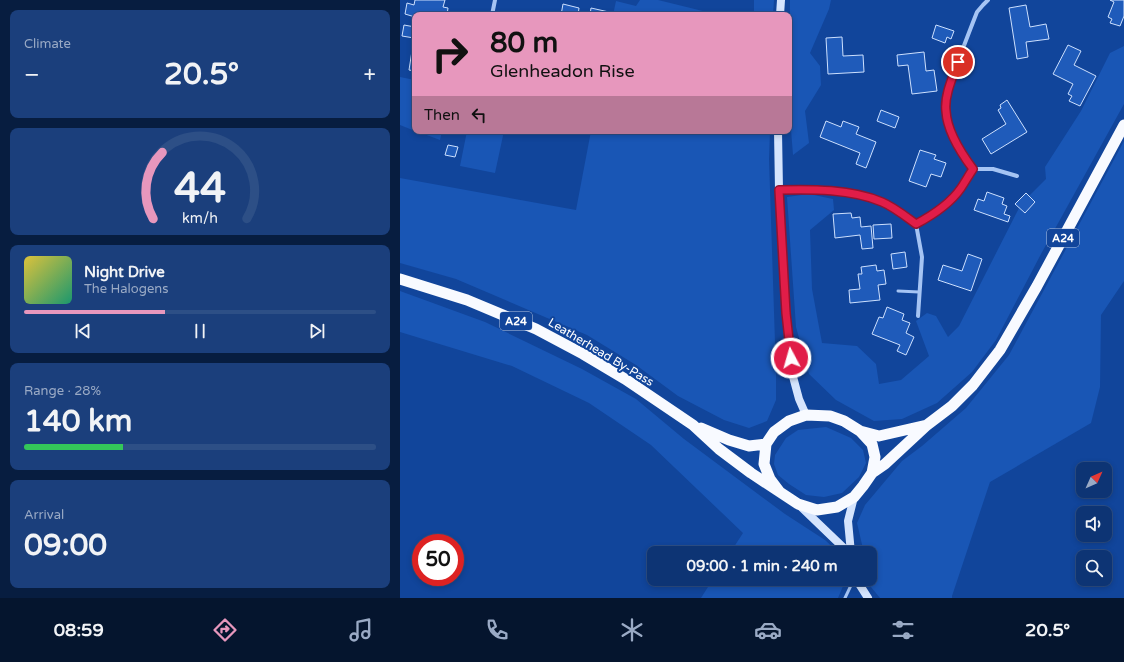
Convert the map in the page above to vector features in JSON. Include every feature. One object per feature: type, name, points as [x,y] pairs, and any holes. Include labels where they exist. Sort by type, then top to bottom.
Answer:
[{"type":"highway","name":"A24","points":[[872,473],[885,464],[927,425],[952,406],[973,385],[1000,350],[1037,286],[1124,125]]},
{"type":"highway","name":"Leatherhead By-Pass","points":[[400,279],[467,300],[536,329],[583,354],[624,378],[693,425],[719,449],[751,473],[779,491]]},
{"type":"highway","points":[[806,415],[830,416],[844,421],[860,430],[872,444],[875,457],[872,473],[864,486],[854,497],[837,507],[817,510],[798,504],[779,491],[770,478],[764,464],[766,444],[774,432],[789,421],[806,415]]},
{"type":"highway","name":"Leatherhead By-Pass","points":[[693,425],[729,440],[749,446],[766,444]]},
{"type":"highway","name":"A24","points":[[860,430],[879,436],[927,425]]},
{"type":"main road","points":[[780,12],[781,0]]},
{"type":"main road","points":[[778,134],[779,190],[786,313],[792,373],[799,399],[806,415]]},
{"type":"main road","points":[[850,546],[848,521],[854,497]]},
{"type":"main road","points":[[798,504],[843,546]]},
{"type":"main road","points":[[860,586],[868,598]]},
{"type":"street","points":[[493,12],[495,0]]},
{"type":"street","points":[[973,169],[955,142],[946,111],[947,97],[955,70],[977,12],[988,0]]},
{"type":"street","points":[[973,169],[994,169],[1017,176]]},
{"type":"street","points":[[916,224],[932,215],[948,202],[960,189],[973,169]]},
{"type":"street","points":[[779,190],[844,192],[864,196],[884,202],[916,224],[922,257],[918,316]]},
{"type":"lane","points":[[898,291],[919,292]]},
{"type":"lane","points":[[845,598],[851,586]]},
{"type":"shaded area","points":[[640,0],[658,0],[707,12],[614,12],[616,1],[636,6]]},
{"type":"shaded area","points":[[754,0],[774,0],[773,12],[754,12]]},
{"type":"shaded area","points":[[790,0],[831,0],[829,9],[810,53],[820,66],[821,85],[805,111],[809,143],[793,155],[791,134],[792,12],[790,12]]},
{"type":"shaded area","points":[[1124,46],[1124,104],[1041,254],[996,340],[972,372],[937,403],[902,419],[874,421],[836,400],[809,374],[796,327],[787,197],[809,194],[833,199],[834,210],[810,230],[812,289],[822,343],[857,346],[876,364],[879,384],[901,380],[929,356],[916,321],[927,313],[936,316],[948,337],[959,326],[1019,208],[1025,213],[1035,202],[1029,196],[1046,179],[1045,167],[1081,111],[1110,53]]},
{"type":"shaded area","points":[[400,77],[412,79],[412,130],[400,125]]},
{"type":"shaded area","points":[[424,134],[441,134],[440,140]]},
{"type":"shaded area","points":[[466,134],[503,134],[495,173],[460,166]]},
{"type":"shaded area","points":[[590,134],[770,134],[769,159],[776,400],[767,421],[749,428],[724,420],[678,396],[636,365],[587,335],[456,279],[400,263],[400,178],[576,210]]},
{"type":"shaded area","points":[[1124,141],[1124,281],[1101,315],[1100,387],[1091,423],[990,482],[952,598],[880,598],[871,586],[877,586],[877,546],[862,546],[857,523],[865,505],[902,461],[922,446],[966,408],[1009,355]]},
{"type":"shaded area","points":[[400,291],[485,322],[582,369],[636,399],[684,439],[785,514],[825,540],[831,546],[735,546],[743,533],[651,445],[589,403],[512,366],[400,332]]},
{"type":"shaded area","points":[[826,427],[851,438],[863,450],[866,463],[859,477],[842,493],[824,497],[806,495],[778,475],[774,464],[775,455],[786,438],[798,430]]},
{"type":"shaded area","points":[[709,586],[843,586],[838,598],[701,598]]},
{"type":"building","points":[[415,0],[445,0],[443,7],[448,8],[447,12],[412,12],[412,16],[405,14],[407,3],[414,5]]},
{"type":"building","points":[[1110,0],[1124,0],[1124,16],[1120,26],[1110,23],[1112,19],[1108,17],[1114,2]]},
{"type":"building","points":[[563,4],[579,8],[578,12],[562,12]]},
{"type":"building","points":[[1026,5],[1030,27],[1046,24],[1049,39],[1026,42],[1028,57],[1017,59],[1009,8]]},
{"type":"building","points":[[591,8],[609,12],[590,12]]},
{"type":"building","points":[[404,25],[412,26],[412,38],[402,36]]},
{"type":"building","points":[[936,25],[954,31],[951,39],[947,37],[945,43],[932,38]]},
{"type":"building","points":[[842,37],[843,56],[863,55],[864,72],[828,74],[826,38]]},
{"type":"building","points":[[1068,45],[1081,51],[1074,65],[1096,76],[1080,106],[1069,101],[1072,96],[1068,94],[1073,84],[1053,74]]},
{"type":"building","points":[[412,51],[412,70],[409,70]]},
{"type":"building","points":[[924,52],[926,71],[934,70],[937,91],[912,94],[908,65],[898,66],[897,55]]},
{"type":"building","points":[[1007,100],[1027,132],[991,154],[982,139],[1006,124],[998,110],[1001,108],[1000,105]]},
{"type":"building","points":[[881,110],[899,117],[895,128],[877,121]]},
{"type":"building","points":[[826,121],[841,127],[843,121],[859,127],[856,134],[876,142],[866,168],[856,164],[860,153],[820,137]]},
{"type":"building","points":[[448,145],[458,147],[455,157],[445,155]]},
{"type":"building","points":[[920,150],[936,155],[934,159],[946,163],[941,177],[931,174],[926,187],[909,181]]},
{"type":"building","points":[[987,192],[1004,198],[1002,204],[1007,206],[1004,214],[1010,216],[1008,222],[974,210],[978,199],[984,201]]},
{"type":"building","points":[[1026,193],[1035,202],[1025,213],[1015,204]]},
{"type":"building","points":[[851,213],[852,218],[860,217],[861,227],[871,226],[873,248],[862,249],[860,235],[835,238],[833,214]]},
{"type":"building","points":[[891,224],[892,238],[874,239],[873,225]]},
{"type":"building","points":[[905,252],[907,267],[893,269],[891,254]]},
{"type":"building","points":[[968,254],[982,259],[971,291],[938,280],[943,265],[962,271]]},
{"type":"building","points":[[876,265],[877,271],[884,270],[886,284],[878,285],[880,300],[850,303],[849,290],[860,289],[858,274],[862,274],[861,267]]},
{"type":"building","points":[[887,307],[904,314],[902,320],[910,323],[906,333],[914,337],[906,355],[897,351],[900,345],[872,334],[879,317],[883,318]]},
{"type":"route","points":[[791,358],[786,313],[779,190],[789,189],[844,192],[864,196],[884,202],[916,224],[932,215],[948,202],[960,189],[973,169],[955,142],[946,111],[947,97],[958,62]]}]
